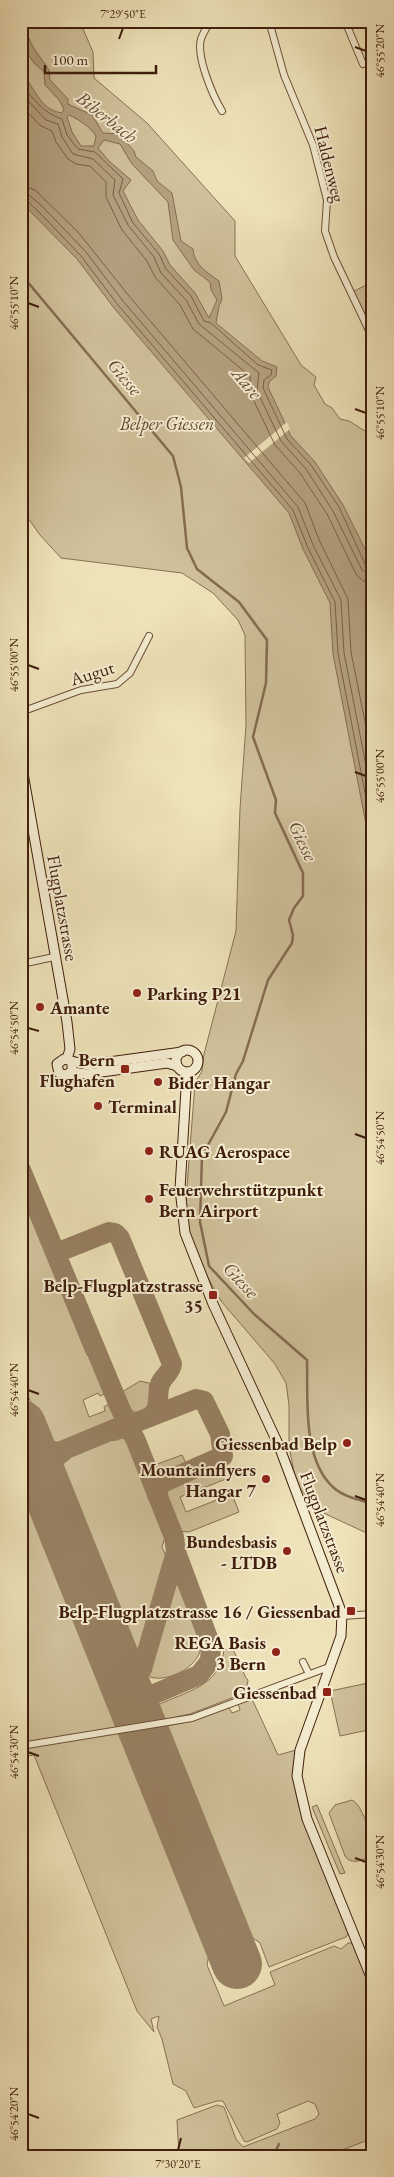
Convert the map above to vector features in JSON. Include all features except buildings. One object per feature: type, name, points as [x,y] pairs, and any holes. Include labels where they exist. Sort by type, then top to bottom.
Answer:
[{"type":"street","points":[[210,21],[200,40],[200,48],[207,76],[222,111]]},
{"type":"street","name":"Haldenweg","points":[[268,21],[284,76],[314,146],[327,200],[325,231],[334,257],[373,339]]},
{"type":"street","points":[[345,21],[363,64]]},
{"type":"street","name":"Augut","points":[[21,712],[81,690],[117,684],[130,673],[148,636]]},
{"type":"street","name":"Flugplatzstrasse","points":[[21,762],[67,1022],[70,1061]]},
{"type":"street","points":[[21,964],[54,957]]},
{"type":"street","points":[[188,1050],[194,1052],[198,1060],[195,1069],[187,1072],[182,1071],[177,1066],[166,1063],[87,1074],[72,1072],[65,1076],[57,1070],[59,1061],[70,1061],[87,1065],[182,1052],[188,1050]]},
{"type":"street","points":[[177,1066],[177,1058],[182,1052]]},
{"type":"street","points":[[70,1061],[72,1072]]},
{"type":"street","name":"Flugplatzstrasse","points":[[187,1072],[180,1182],[185,1233],[213,1304],[279,1446],[342,1616],[340,1636],[300,1750],[297,1763],[299,1791],[307,1819],[373,1982]]},
{"type":"street","points":[[342,1616],[373,1614]]},
{"type":"street","points":[[303,1662],[309,1674]]},
{"type":"street","points":[[21,1746],[192,1718],[329,1667]]},
{"type":"green space","name":"Belper Giessen","points":[[21,21],[62,21],[83,29],[93,52],[94,78],[147,123],[235,221],[235,256],[301,365],[316,377],[314,385],[325,404],[332,408],[340,419],[349,421],[370,434],[373,433],[373,1536],[317,1510],[296,1483],[289,1446],[289,1405],[286,1383],[275,1364],[221,1301],[200,1264],[189,1234],[186,1200],[195,1083],[202,1071],[204,1054],[236,931],[240,809],[246,725],[245,635],[238,620],[213,593],[182,573],[61,558],[40,535],[21,508]]},
{"type":"green space","points":[[373,282],[373,347],[352,292]]},
{"type":"green space","points":[[21,1194],[87,1355],[94,1359],[107,1391],[100,1396],[98,1393],[83,1400],[89,1417],[105,1411],[104,1407],[111,1403],[117,1416],[110,1427],[61,1447],[51,1445],[47,1441],[21,1379]]},
{"type":"green space","points":[[140,1381],[149,1383],[152,1395],[146,1410],[139,1414],[126,1408],[122,1392]]},
{"type":"green space","points":[[113,1437],[121,1437],[131,1444],[166,1534],[162,1547],[169,1564],[137,1667],[64,1487],[60,1470],[63,1459],[67,1456]]},
{"type":"green space","points":[[182,1455],[187,1465],[168,1475],[155,1473],[152,1466]]},
{"type":"green space","points":[[207,1469],[214,1469],[222,1473],[226,1479],[180,1497],[186,1512],[232,1494],[239,1512],[189,1532],[178,1531],[163,1491],[171,1483],[194,1476],[194,1474]]},
{"type":"green space","points":[[25,1481],[125,1726],[120,1731],[127,1732],[211,1943],[207,1965],[224,2006],[275,1985],[270,1972],[334,1946],[341,1949],[348,1943],[353,1943],[373,1992],[373,2138],[327,2156],[179,2156],[177,2120],[217,2105],[224,2107],[236,2139],[243,2147],[315,2119],[319,2114],[315,2104],[308,2101],[277,2114],[280,2123],[277,2129],[247,2142],[244,2141],[223,2101],[194,2108],[186,2091],[173,2084],[162,2039],[157,2027],[159,2016],[151,2019],[154,2032],[137,2011],[34,1755],[21,1757],[21,1482]]},
{"type":"green space","points":[[175,1578],[201,1643],[200,1651],[191,1665],[175,1675],[158,1678],[150,1677],[148,1667]]},
{"type":"green space","points":[[232,1647],[248,1680],[247,1686],[250,1691],[190,1714],[162,1720],[157,1717],[155,1711],[158,1705],[190,1691],[209,1680],[221,1662],[224,1650]]},
{"type":"green space","points":[[373,1682],[373,1729],[340,1736],[330,1691]]},
{"type":"green space","points":[[252,1699],[278,1755],[296,1750],[295,1788],[299,1807],[349,1932],[346,1937],[269,1967],[260,1943],[242,1930],[161,1727],[191,1721],[228,1706],[232,1713],[240,1710],[238,1704]]},
{"type":"green space","points":[[352,1800],[364,1816],[370,1833],[373,1854],[362,1860],[355,1861],[351,1861],[345,1856],[329,1813],[335,1805]]},
{"type":"green space","points":[[317,1805],[345,1873],[340,1874],[312,1807]]},
{"type":"water","name":"Aare","points":[[21,22],[33,47],[49,70],[50,80],[68,99],[68,104],[92,115],[103,133],[119,134],[134,151],[136,157],[153,171],[157,181],[172,193],[181,241],[193,249],[196,260],[206,272],[219,281],[222,299],[216,323],[262,361],[277,367],[276,376],[269,382],[268,387],[291,436],[315,462],[343,505],[367,553],[373,571],[373,860],[333,654],[330,603],[303,549],[289,513],[114,308],[77,259],[21,202],[21,74],[47,107],[62,113],[64,109],[59,100],[45,85],[44,72],[34,63],[22,46]],"holes":[[[69,115],[94,133],[96,136],[94,146],[81,146],[72,132],[67,117]],[[104,140],[120,144],[132,164],[168,202],[173,240],[194,270],[210,282],[211,290],[217,300],[209,318],[195,293],[170,265],[163,251],[138,220],[123,191],[131,180],[109,161],[98,148]]]},
{"type":"pier","points":[[287,422],[290,429],[249,463],[244,458]]},
{"type":"waterway","name":"Giesse","points":[[21,274],[173,456],[181,487],[187,548],[197,569],[239,602],[267,640],[266,683],[253,737],[276,800],[275,813],[303,873],[303,896],[294,908],[289,920],[293,935],[292,943],[268,980],[243,1061],[236,1074],[226,1112],[202,1156],[200,1222],[209,1266],[254,1314],[307,1360],[309,1428],[316,1462],[324,1476],[342,1494],[373,1504]]},
{"type":"waterway","points":[[273,2156],[279,2144]]},
{"type":"taxiway","points":[[21,1170],[120,1408],[136,1441],[174,1537],[176,1552],[211,1646],[210,1661],[199,1675],[152,1695],[136,1693],[125,1683]]},
{"type":"taxiway","points":[[58,1258],[61,1251],[109,1232],[115,1233],[120,1238],[172,1364],[160,1384],[156,1411],[149,1417]]},
{"type":"taxiway","points":[[114,1431],[196,1399],[204,1401],[220,1434],[223,1456],[164,1482],[159,1487],[157,1495]]},
{"type":"taxiway","points":[[24,1433],[39,1449],[59,1452],[124,1425]]},
{"type":"taxiway","points":[[48,1492],[47,1480],[49,1469],[54,1460],[64,1451]]},
{"type":"taxiway","points":[[21,1468],[61,1452]]},
{"type":"taxiway","points":[[142,1669],[176,1552]]},
{"type":"taxiway","points":[[141,1725],[142,1707],[152,1695]]},
{"type":"runway","points":[[21,1425],[237,1964]]},
{"type":"place","name":"Parking P21","points":[[137,993]]},
{"type":"place","name":"Amante","points":[[40,1007]]},
{"type":"place","name":"Bern Flughafen","points":[[125,1069]]},
{"type":"place","name":"Bider Hangar","points":[[158,1082]]},
{"type":"place","name":"Terminal","points":[[98,1106]]},
{"type":"place","name":"RUAG Aerospace","points":[[149,1151]]},
{"type":"place","name":"Feuerwehrstützpunkt Bern Airport","points":[[149,1199]]},
{"type":"place","name":"Belp-Flugplatzstrasse 35","points":[[213,1295]]},
{"type":"place","name":"Giessenbad Belp","points":[[347,1443]]},
{"type":"place","name":"Mountainflyers Hangar 7","points":[[266,1479]]},
{"type":"place","name":"Bundesbasis - LTDB","points":[[287,1551]]},
{"type":"place","name":"Belp-Flugplatzstrasse 16 / Giessenbad","points":[[351,1611]]},
{"type":"place","name":"REGA Basis 3 Bern","points":[[276,1652]]},
{"type":"place","name":"Giessenbad","points":[[327,1692]]},
{"type":"water label","name":"Biberbach","points":[[107,117]]}]
